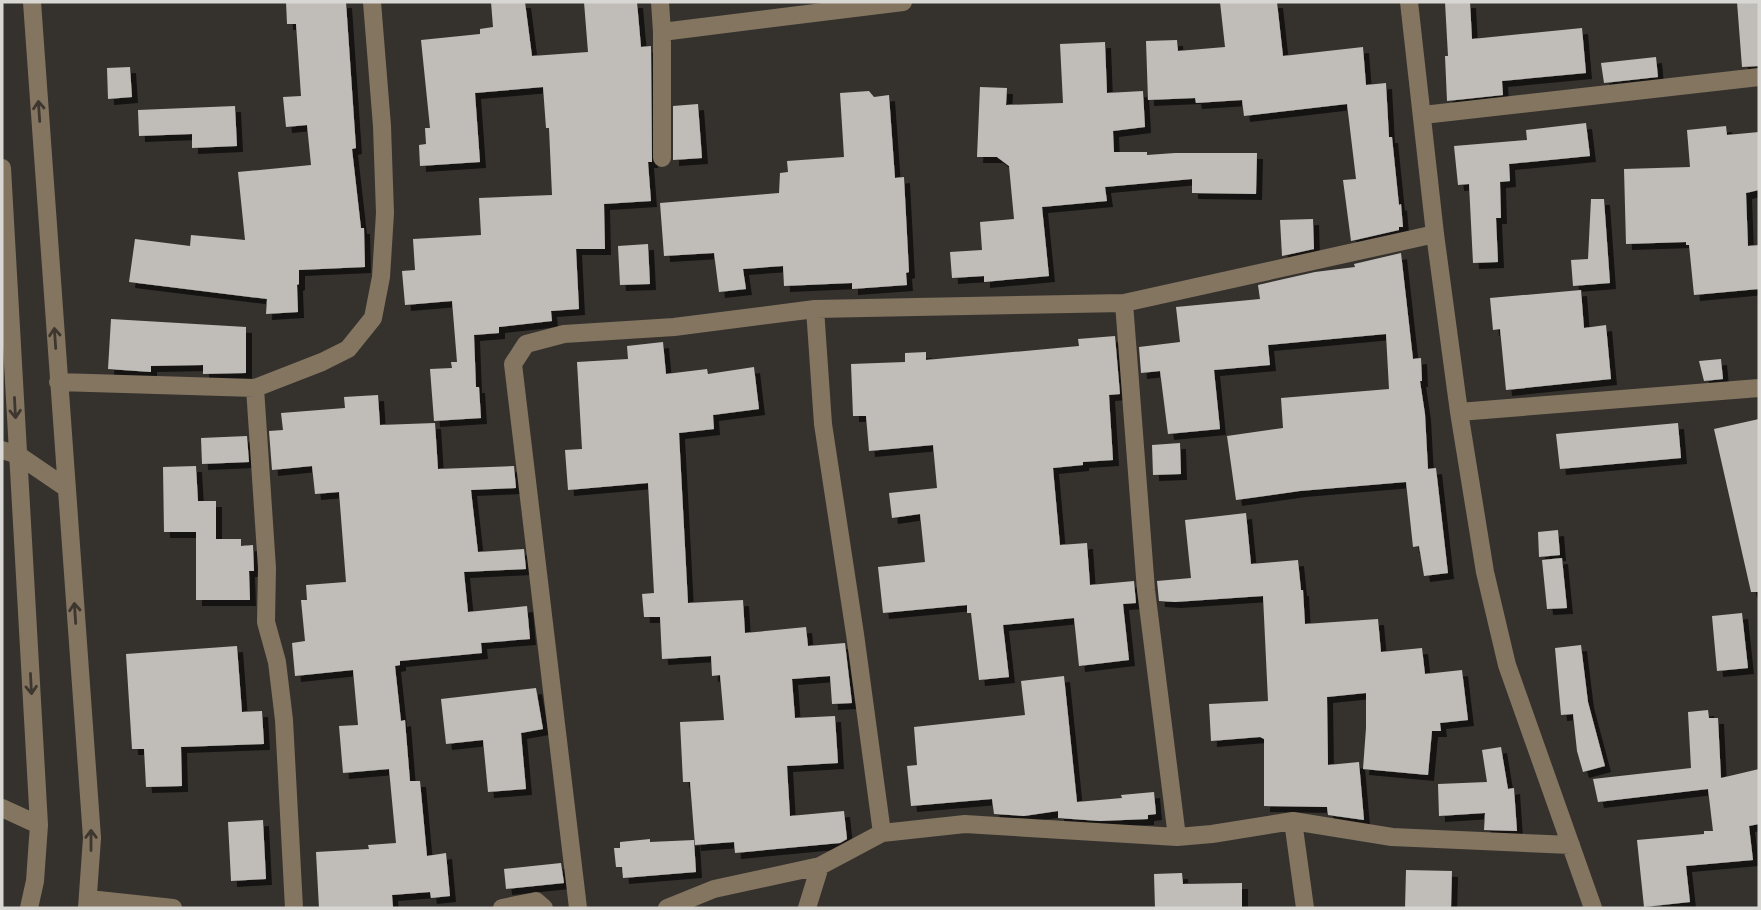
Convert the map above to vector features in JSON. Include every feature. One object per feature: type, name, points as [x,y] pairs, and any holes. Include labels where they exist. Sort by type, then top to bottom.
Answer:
[{"type":"street","points":[[32,2],[92,838],[88,904],[173,908]]},
{"type":"street","points":[[58,382],[255,388],[348,349],[373,318],[381,276],[385,213],[382,126],[372,2]]},
{"type":"street","points":[[660,2],[662,158]]},
{"type":"street","points":[[662,32],[903,2]]},
{"type":"street","points":[[1409,2],[1435,234],[1485,572],[1507,664],[1593,908]]},
{"type":"street","points":[[1423,116],[1759,77]]},
{"type":"street","points":[[2,168],[10,453],[39,825],[35,881],[29,908]]},
{"type":"street","points":[[578,908],[513,364],[526,344],[564,334],[674,327],[816,309],[1124,303],[1435,234]]},
{"type":"street","points":[[1124,303],[1146,590],[1177,837]]},
{"type":"street","points":[[816,309],[824,424],[856,634],[882,833]]},
{"type":"street","points":[[255,388],[267,568],[266,622],[277,662],[284,720],[294,908]]},
{"type":"street","points":[[1460,412],[1759,388]]},
{"type":"street","points":[[10,453],[65,487]]},
{"type":"street","points":[[2,808],[39,825]]},
{"type":"street","points":[[667,908],[714,889],[820,866],[882,833],[965,824],[1177,837],[1293,821],[1392,837],[1571,845]]},
{"type":"street","points":[[1293,821],[1305,908]]},
{"type":"street","points":[[807,908],[820,866]]},
{"type":"street","points":[[502,908],[536,901],[544,908]]},
{"type":"building","points":[[286,2],[346,2],[356,148],[352,149],[361,228],[364,228],[365,267],[299,270],[298,312],[266,314],[267,299],[129,282],[135,239],[190,246],[191,235],[245,240],[238,172],[311,165],[307,125],[286,127],[283,97],[301,96],[296,24],[287,24]]},
{"type":"building","points":[[491,2],[525,2],[532,56],[588,52],[584,2],[637,2],[641,47],[651,46],[652,162],[648,162],[651,201],[604,204],[605,249],[576,249],[579,309],[551,311],[552,321],[499,327],[499,333],[474,335],[476,387],[479,387],[481,418],[434,421],[430,369],[452,368],[451,362],[457,362],[452,301],[405,305],[402,271],[415,270],[413,239],[481,235],[479,198],[552,195],[549,128],[546,128],[543,87],[475,93],[480,162],[420,166],[419,145],[426,144],[425,128],[430,128],[421,40],[480,34],[480,29],[493,27]]},
{"type":"building","points":[[1220,2],[1277,2],[1283,56],[1363,47],[1366,85],[1386,83],[1389,137],[1392,137],[1403,227],[1351,241],[1343,180],[1356,179],[1347,104],[1244,116],[1242,100],[1196,103],[1195,98],[1148,100],[1146,41],[1177,40],[1178,51],[1225,47]]},
{"type":"building","points":[[1445,2],[1470,2],[1472,39],[1582,28],[1586,73],[1502,81],[1503,95],[1447,101]]},
{"type":"building","points":[[1737,2],[1759,2],[1759,66],[1742,67]]},
{"type":"building","points":[[1105,42],[1107,93],[1143,91],[1145,127],[1113,131],[1114,152],[1147,152],[1147,155],[1257,153],[1256,194],[1192,193],[1192,179],[1105,187],[1107,201],[1042,207],[1049,276],[984,282],[984,276],[952,278],[950,252],[982,250],[980,222],[1014,219],[1009,166],[997,157],[977,157],[980,87],[1007,88],[1006,105],[1063,103],[1060,44]]},
{"type":"building","points":[[1656,57],[1658,77],[1604,83],[1601,63]]},
{"type":"building","points":[[130,67],[132,97],[108,99],[107,68]]},
{"type":"building","points":[[869,91],[874,97],[889,95],[895,178],[904,177],[909,272],[906,273],[907,285],[852,289],[852,283],[784,286],[783,266],[743,269],[746,289],[719,292],[714,253],[664,256],[660,203],[779,193],[780,173],[788,172],[787,161],[844,157],[840,93]]},
{"type":"building","points":[[698,104],[702,158],[673,160],[673,106]]},
{"type":"building","points":[[235,106],[237,146],[192,148],[192,134],[139,136],[138,110]]},
{"type":"building","points":[[1586,123],[1590,156],[1509,164],[1510,181],[1500,182],[1501,218],[1496,218],[1498,262],[1473,263],[1469,184],[1458,185],[1454,146],[1527,140],[1526,130]]},
{"type":"building","points":[[1726,126],[1727,135],[1759,132],[1759,190],[1746,193],[1748,246],[1759,245],[1759,289],[1694,295],[1689,245],[1686,245],[1686,242],[1626,244],[1624,169],[1690,167],[1687,130]]},
{"type":"building","points":[[1591,199],[1604,199],[1610,283],[1573,286],[1571,260],[1588,259]]},
{"type":"building","points":[[1313,219],[1314,249],[1282,256],[1280,220]]},
{"type":"building","points":[[648,244],[650,284],[620,285],[618,246]]},
{"type":"building","points":[[1401,253],[1413,359],[1421,358],[1420,381],[1428,469],[1436,468],[1448,573],[1424,576],[1419,546],[1413,547],[1406,482],[1300,491],[1236,500],[1227,436],[1283,428],[1281,398],[1389,389],[1386,334],[1268,345],[1270,365],[1214,370],[1220,429],[1168,434],[1160,371],[1141,373],[1139,347],[1180,342],[1176,307],[1260,299],[1258,285],[1315,272],[1355,267],[1354,264]]},
{"type":"building","points":[[1581,290],[1584,328],[1606,325],[1611,379],[1506,390],[1500,329],[1493,330],[1490,298]]},
{"type":"building","points":[[111,319],[246,327],[246,373],[203,374],[203,365],[151,366],[151,372],[108,369]]},
{"type":"building","points":[[1115,336],[1120,394],[1109,395],[1113,460],[1053,468],[1060,545],[1087,543],[1090,585],[1134,581],[1136,603],[1123,604],[1129,660],[1079,666],[1074,618],[1003,625],[1009,677],[979,680],[971,613],[967,613],[967,605],[883,613],[878,567],[925,562],[920,514],[892,518],[889,493],[937,488],[933,445],[869,451],[866,416],[853,416],[851,364],[905,362],[905,353],[926,352],[926,360],[1079,346],[1078,339]]},
{"type":"building","points":[[663,342],[666,374],[707,369],[708,374],[754,367],[759,409],[713,415],[714,429],[679,433],[688,603],[743,600],[745,633],[806,627],[808,646],[845,643],[852,703],[832,704],[830,676],[792,679],[795,718],[835,716],[838,763],[787,766],[790,816],[844,811],[847,839],[840,843],[735,853],[734,842],[695,845],[690,782],[683,782],[680,722],[724,720],[720,675],[712,676],[711,656],[662,659],[660,617],[644,617],[642,594],[654,593],[648,483],[568,490],[565,450],[582,449],[577,362],[628,359],[627,346]]},
{"type":"building","points":[[1721,359],[1723,379],[1704,381],[1699,361]]},
{"type":"building","points":[[378,395],[380,425],[435,423],[438,469],[514,466],[516,488],[471,490],[478,552],[524,549],[526,569],[464,572],[468,612],[527,606],[530,639],[481,643],[482,653],[400,661],[400,665],[395,666],[401,721],[405,720],[410,781],[420,781],[427,856],[446,853],[450,896],[431,898],[430,892],[392,895],[393,907],[319,908],[316,852],[369,849],[368,845],[396,843],[389,769],[343,773],[339,726],[358,725],[353,670],[295,676],[292,643],[305,641],[301,600],[307,600],[306,585],[346,582],[339,492],[315,494],[312,466],[272,470],[269,431],[283,430],[281,413],[345,408],[344,397]]},
{"type":"building","points":[[1759,419],[1759,592],[1751,592],[1714,429]]},
{"type":"building","points":[[1678,423],[1681,458],[1560,469],[1556,434]]},
{"type":"building","points":[[247,436],[249,462],[202,464],[201,438]]},
{"type":"building","points":[[1180,443],[1181,474],[1153,475],[1152,445]]},
{"type":"building","points":[[196,466],[198,501],[216,501],[216,539],[241,539],[241,546],[253,545],[254,571],[249,571],[250,600],[196,600],[196,532],[164,532],[163,467]]},
{"type":"building","points":[[1246,513],[1251,564],[1298,560],[1305,624],[1378,619],[1381,652],[1422,648],[1425,674],[1462,670],[1468,720],[1440,723],[1441,731],[1432,731],[1428,775],[1363,769],[1366,693],[1327,697],[1328,765],[1359,762],[1364,820],[1328,815],[1327,807],[1264,806],[1264,739],[1260,737],[1211,741],[1209,704],[1268,701],[1263,596],[1159,601],[1157,581],[1191,578],[1185,520]]},
{"type":"building","points":[[1558,530],[1560,555],[1539,557],[1538,532]]},
{"type":"building","points":[[1562,558],[1567,608],[1547,609],[1542,560]]},
{"type":"building","points":[[1742,613],[1748,668],[1717,671],[1712,616]]},
{"type":"building","points":[[1581,645],[1588,702],[1605,766],[1583,772],[1577,751],[1573,714],[1561,715],[1555,648]]},
{"type":"building","points":[[237,646],[242,712],[262,711],[264,744],[181,747],[182,786],[146,787],[144,749],[132,749],[126,654]]},
{"type":"building","points":[[1064,676],[1077,802],[1154,792],[1156,814],[1148,815],[1148,819],[1100,821],[1058,818],[1058,811],[1024,816],[994,814],[992,799],[911,806],[907,766],[917,765],[914,727],[1025,715],[1021,681]]},
{"type":"building","points":[[536,688],[543,729],[521,733],[526,789],[488,792],[483,740],[446,744],[441,699]]},
{"type":"building","points":[[1708,710],[1709,718],[1718,718],[1721,778],[1759,769],[1759,824],[1749,826],[1753,860],[1686,866],[1690,902],[1644,907],[1637,840],[1713,831],[1708,789],[1598,802],[1593,779],[1691,768],[1688,712]]},
{"type":"building","points":[[1501,747],[1508,789],[1514,788],[1517,831],[1484,830],[1485,813],[1439,816],[1438,784],[1487,782],[1482,750]]},
{"type":"building","points":[[263,820],[266,879],[231,881],[228,822]]},
{"type":"building","points":[[650,839],[650,842],[694,840],[696,872],[623,878],[622,867],[616,867],[614,848],[620,848],[620,842]]},
{"type":"building","points":[[561,863],[564,883],[506,889],[504,869]]},
{"type":"building","points":[[1406,870],[1452,871],[1451,908],[1405,908]]},
{"type":"building","points":[[1182,873],[1183,884],[1242,883],[1242,908],[1155,908],[1154,874]]}]
